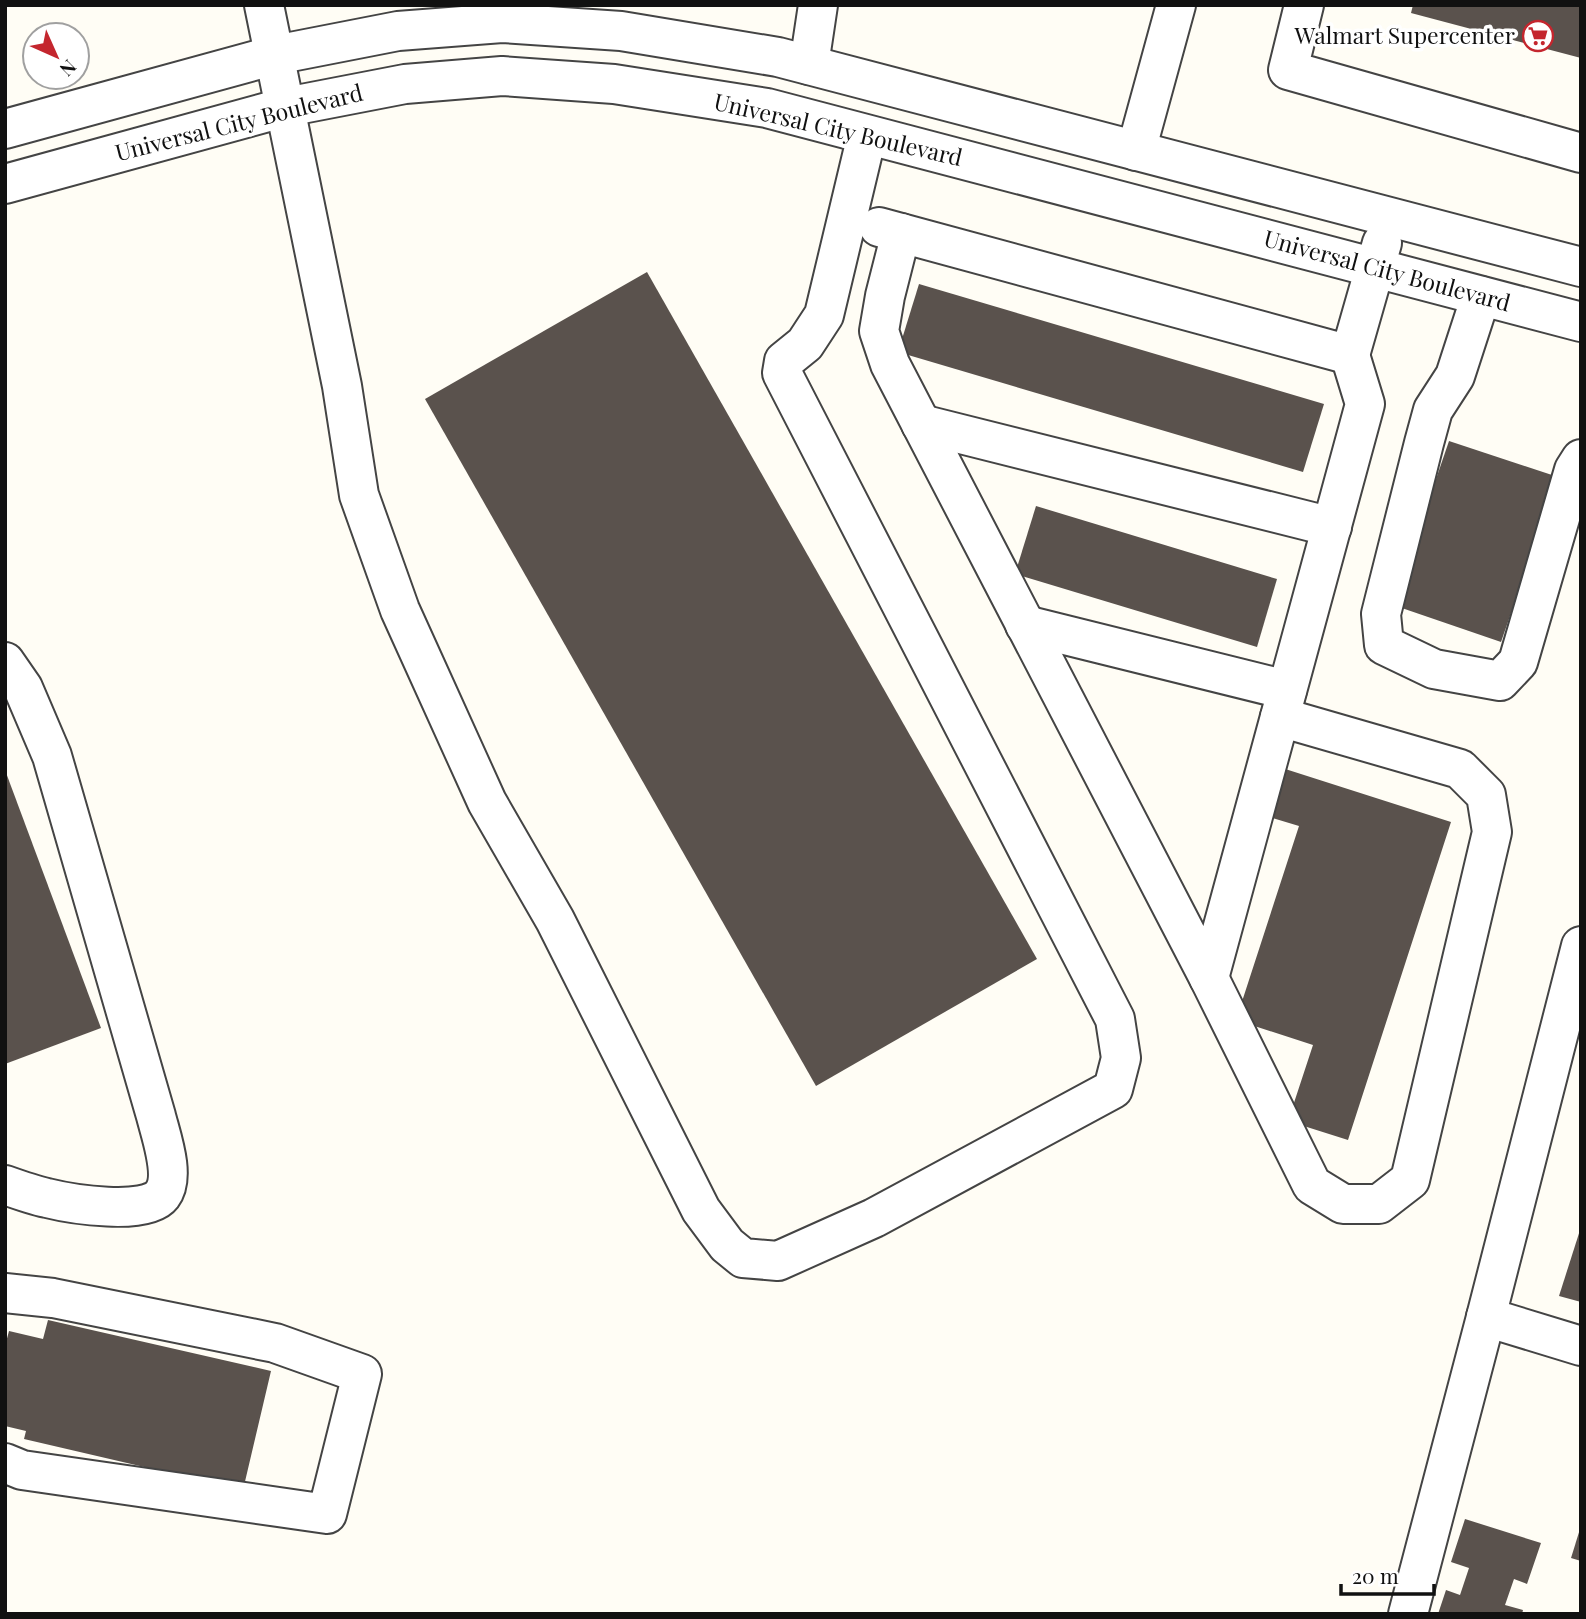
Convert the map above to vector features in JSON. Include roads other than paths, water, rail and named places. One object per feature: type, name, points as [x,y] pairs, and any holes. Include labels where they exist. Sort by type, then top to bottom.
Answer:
[{"type":"street","points":[[264,5],[342,386],[359,495],[400,610],[487,802],[555,920],[701,1210],[727,1245],[743,1258],[778,1261],[874,1218],[1113,1089],[1121,1058],[1115,1019],[782,373],[784,361],[805,344],[824,315],[848,219],[850,130],[847,75]]},
{"type":"street","points":[[809,65],[818,5]]},
{"type":"street","points":[[1136,150],[1176,5]]},
{"type":"street","points":[[1304,5],[1288,70],[1581,153]]},
{"type":"street","points":[[5,129],[275,55],[398,31],[511,14],[778,57],[1581,267]]},
{"type":"street","name":"Universal City Boulevard","points":[[5,184],[286,107],[405,84],[502,76],[614,84],[766,108],[1581,322]]},
{"type":"street","points":[[1209,978],[1365,404],[1350,355],[1390,217]]},
{"type":"street","points":[[848,219],[1350,355]]},
{"type":"street","points":[[901,233],[878,331],[890,364],[1025,625],[1209,978],[1312,1185],[1343,1204],[1379,1204],[1410,1180],[1492,832],[1486,795],[1460,769],[1283,704],[1025,625]]},
{"type":"street","points":[[1481,296],[1455,376],[1433,410],[1423,443],[1381,614],[1384,645],[1434,669],[1500,681],[1518,662],[1574,470],[1581,459]]},
{"type":"street","points":[[921,424],[1332,527]]},
{"type":"street","points":[[5,662],[23,688],[52,756],[156,1116],[169,1170],[163,1194],[152,1203],[108,1208],[47,1199],[5,1185]]},
{"type":"street","points":[[1408,1614],[1581,946]]},
{"type":"street","points":[[5,1293],[53,1298],[275,1343],[362,1374],[327,1514],[22,1470],[5,1463]]},
{"type":"street","points":[[1486,1317],[1581,1346]]},
{"type":"place","name":"Walmart Supercenter","points":[[1538,36]]}]
